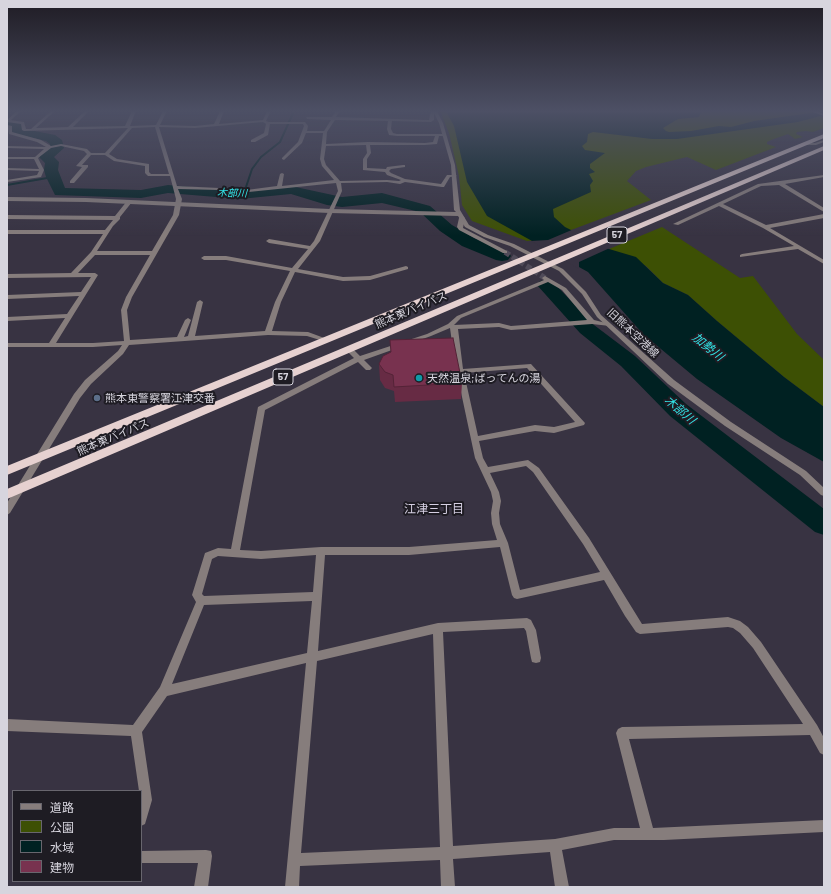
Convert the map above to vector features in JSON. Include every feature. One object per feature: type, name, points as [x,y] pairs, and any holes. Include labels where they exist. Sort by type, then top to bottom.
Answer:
[{"type":"highway","name":"熊本東バイパス","points":[[7,471],[785,153]]},
{"type":"highway","name":"熊本東バイパス","points":[[7,494],[813,153]]},
{"type":"street","points":[[7,158],[36,158],[42,153]]},
{"type":"street","points":[[7,511],[77,396],[88,382],[121,352],[127,342],[124,310],[129,297],[176,215],[179,199],[165,153]]},
{"type":"street","points":[[284,159],[290,153]]},
{"type":"street","points":[[268,332],[278,302],[294,271],[318,241],[340,191],[338,182],[324,165],[323,153]]},
{"type":"street","points":[[369,153],[365,159],[365,169],[387,171],[389,174],[404,180],[442,186],[449,176],[454,176]]},
{"type":"street","points":[[446,153],[454,176],[455,200],[460,216],[461,229],[505,252]]},
{"type":"street","points":[[72,182],[86,166],[78,166],[90,154],[106,154],[116,160],[147,165],[147,173],[150,175],[172,175]]},
{"type":"street","points":[[36,158],[42,170]]},
{"type":"street","points":[[387,171],[389,168],[403,166]]},
{"type":"street","points":[[7,169],[42,170]]},
{"type":"street","points":[[7,182],[39,176],[42,170]]},
{"type":"street","points":[[279,188],[282,174]]},
{"type":"street","points":[[676,224],[760,185],[824,176]]},
{"type":"street","points":[[176,187],[220,189],[239,192],[338,182],[387,181],[400,183],[404,180]]},
{"type":"street","points":[[747,180],[760,185]]},
{"type":"street","points":[[780,183],[824,210]]},
{"type":"street","points":[[7,199],[129,202],[330,211],[419,213],[460,216]]},
{"type":"street","points":[[73,275],[93,253],[106,232],[129,202]]},
{"type":"street","points":[[719,204],[765,227],[824,262]]},
{"type":"street","name":"旧熊本空港線","points":[[460,216],[472,229],[512,245],[561,270],[572,280],[608,325],[671,382],[692,398],[803,473],[824,493]]},
{"type":"street","points":[[765,227],[824,216]]},
{"type":"street","points":[[7,217],[118,218]]},
{"type":"street","points":[[7,232],[106,232]]},
{"type":"street","points":[[269,241],[312,248]]},
{"type":"street","points":[[742,256],[800,247]]},
{"type":"street","points":[[93,253],[155,253]]},
{"type":"street","points":[[204,258],[226,258],[294,271],[356,279],[370,278],[406,268]]},
{"type":"street","points":[[7,276],[95,275],[51,345]]},
{"type":"street","points":[[452,326],[459,318],[547,279],[564,289],[592,322]]},
{"type":"street","points":[[7,297],[83,294]]},
{"type":"street","points":[[191,338],[200,302]]},
{"type":"street","points":[[7,319],[69,316]]},
{"type":"street","points":[[180,339],[188,320]]},
{"type":"street","points":[[235,554],[261,409],[359,359],[452,326],[499,325],[511,328],[592,322],[608,325]]},
{"type":"street","points":[[452,326],[479,458],[497,502],[495,518],[517,596],[606,576]]},
{"type":"street","points":[[7,345],[127,342],[268,332],[308,334],[325,340]]},
{"type":"street","points":[[349,349],[368,368]]},
{"type":"street","points":[[461,371],[529,366],[581,423],[554,430],[536,428],[476,439]]},
{"type":"street","points":[[485,471],[528,463],[536,470],[586,541],[606,576],[640,628],[728,622],[736,624],[744,630],[757,645],[813,729],[824,749]]},
{"type":"street","points":[[201,601],[197,596],[208,556],[218,552],[261,555],[321,551],[409,551],[502,543]]},
{"type":"street","points":[[292,887],[321,551]]},
{"type":"street","points":[[201,601],[317,596]]},
{"type":"street","points":[[142,816],[146,800],[136,731],[164,691],[201,601]]},
{"type":"street","points":[[164,691],[438,628],[527,623],[531,630],[536,658]]},
{"type":"street","points":[[438,628],[448,887]]},
{"type":"street","points":[[7,725],[136,731]]},
{"type":"street","points":[[648,833],[622,733],[813,729]]},
{"type":"street","points":[[294,860],[446,853],[555,845],[614,834],[664,834],[824,826]]},
{"type":"street","points":[[555,845],[562,887]]},
{"type":"street","points":[[142,857],[206,856],[201,887]]},
{"type":"green space","points":[[454,153],[761,153],[716,170],[687,157],[646,167],[636,171],[627,181],[651,200],[547,239],[527,241],[472,221],[462,205],[459,176]]},
{"type":"green space","points":[[662,227],[740,278],[753,276],[797,334],[824,360],[824,407],[784,377],[688,295],[663,283],[646,266],[609,249]]},
{"type":"water","name":"加勢川","points":[[460,153],[605,153],[590,164],[590,168],[595,172],[589,174],[593,181],[590,185],[591,192],[553,209],[554,217],[565,227],[609,249],[636,257],[663,283],[688,295],[784,377],[824,407],[824,462],[781,438],[697,379],[643,334],[588,272],[487,216],[467,182]]},
{"type":"pier","points":[[574,229],[612,247],[579,262],[579,269],[531,241],[548,240]]},
{"type":"building","name":"天然温泉;ばってんの湯","points":[[453,338],[462,383],[394,387],[393,375],[385,372],[379,364],[383,356],[391,352],[390,340]]},
{"type":"waterway","name":"木部川","points":[[51,153],[46,157],[52,162],[51,170],[60,192],[141,194],[168,189],[240,195],[291,190],[327,200],[342,202],[382,198],[425,209],[446,228],[468,242],[491,250],[502,256]]},
{"type":"waterway","points":[[246,194],[246,187],[252,169],[261,157],[266,153]]},
{"type":"waterway","points":[[7,185],[53,177]]},
{"type":"waterway","name":"木部川","points":[[546,285],[587,329],[628,361],[678,410],[824,524]]},
{"type":"tunnel","points":[[505,252],[545,278]]},
{"type":"place","name":"天然温泉;ばってんの湯","points":[[419,378]]},
{"type":"place","name":"熊本東警察署江津交番","points":[[97,398]]},
{"type":"district","name":"江津三丁目","points":[[434,509]]}]
